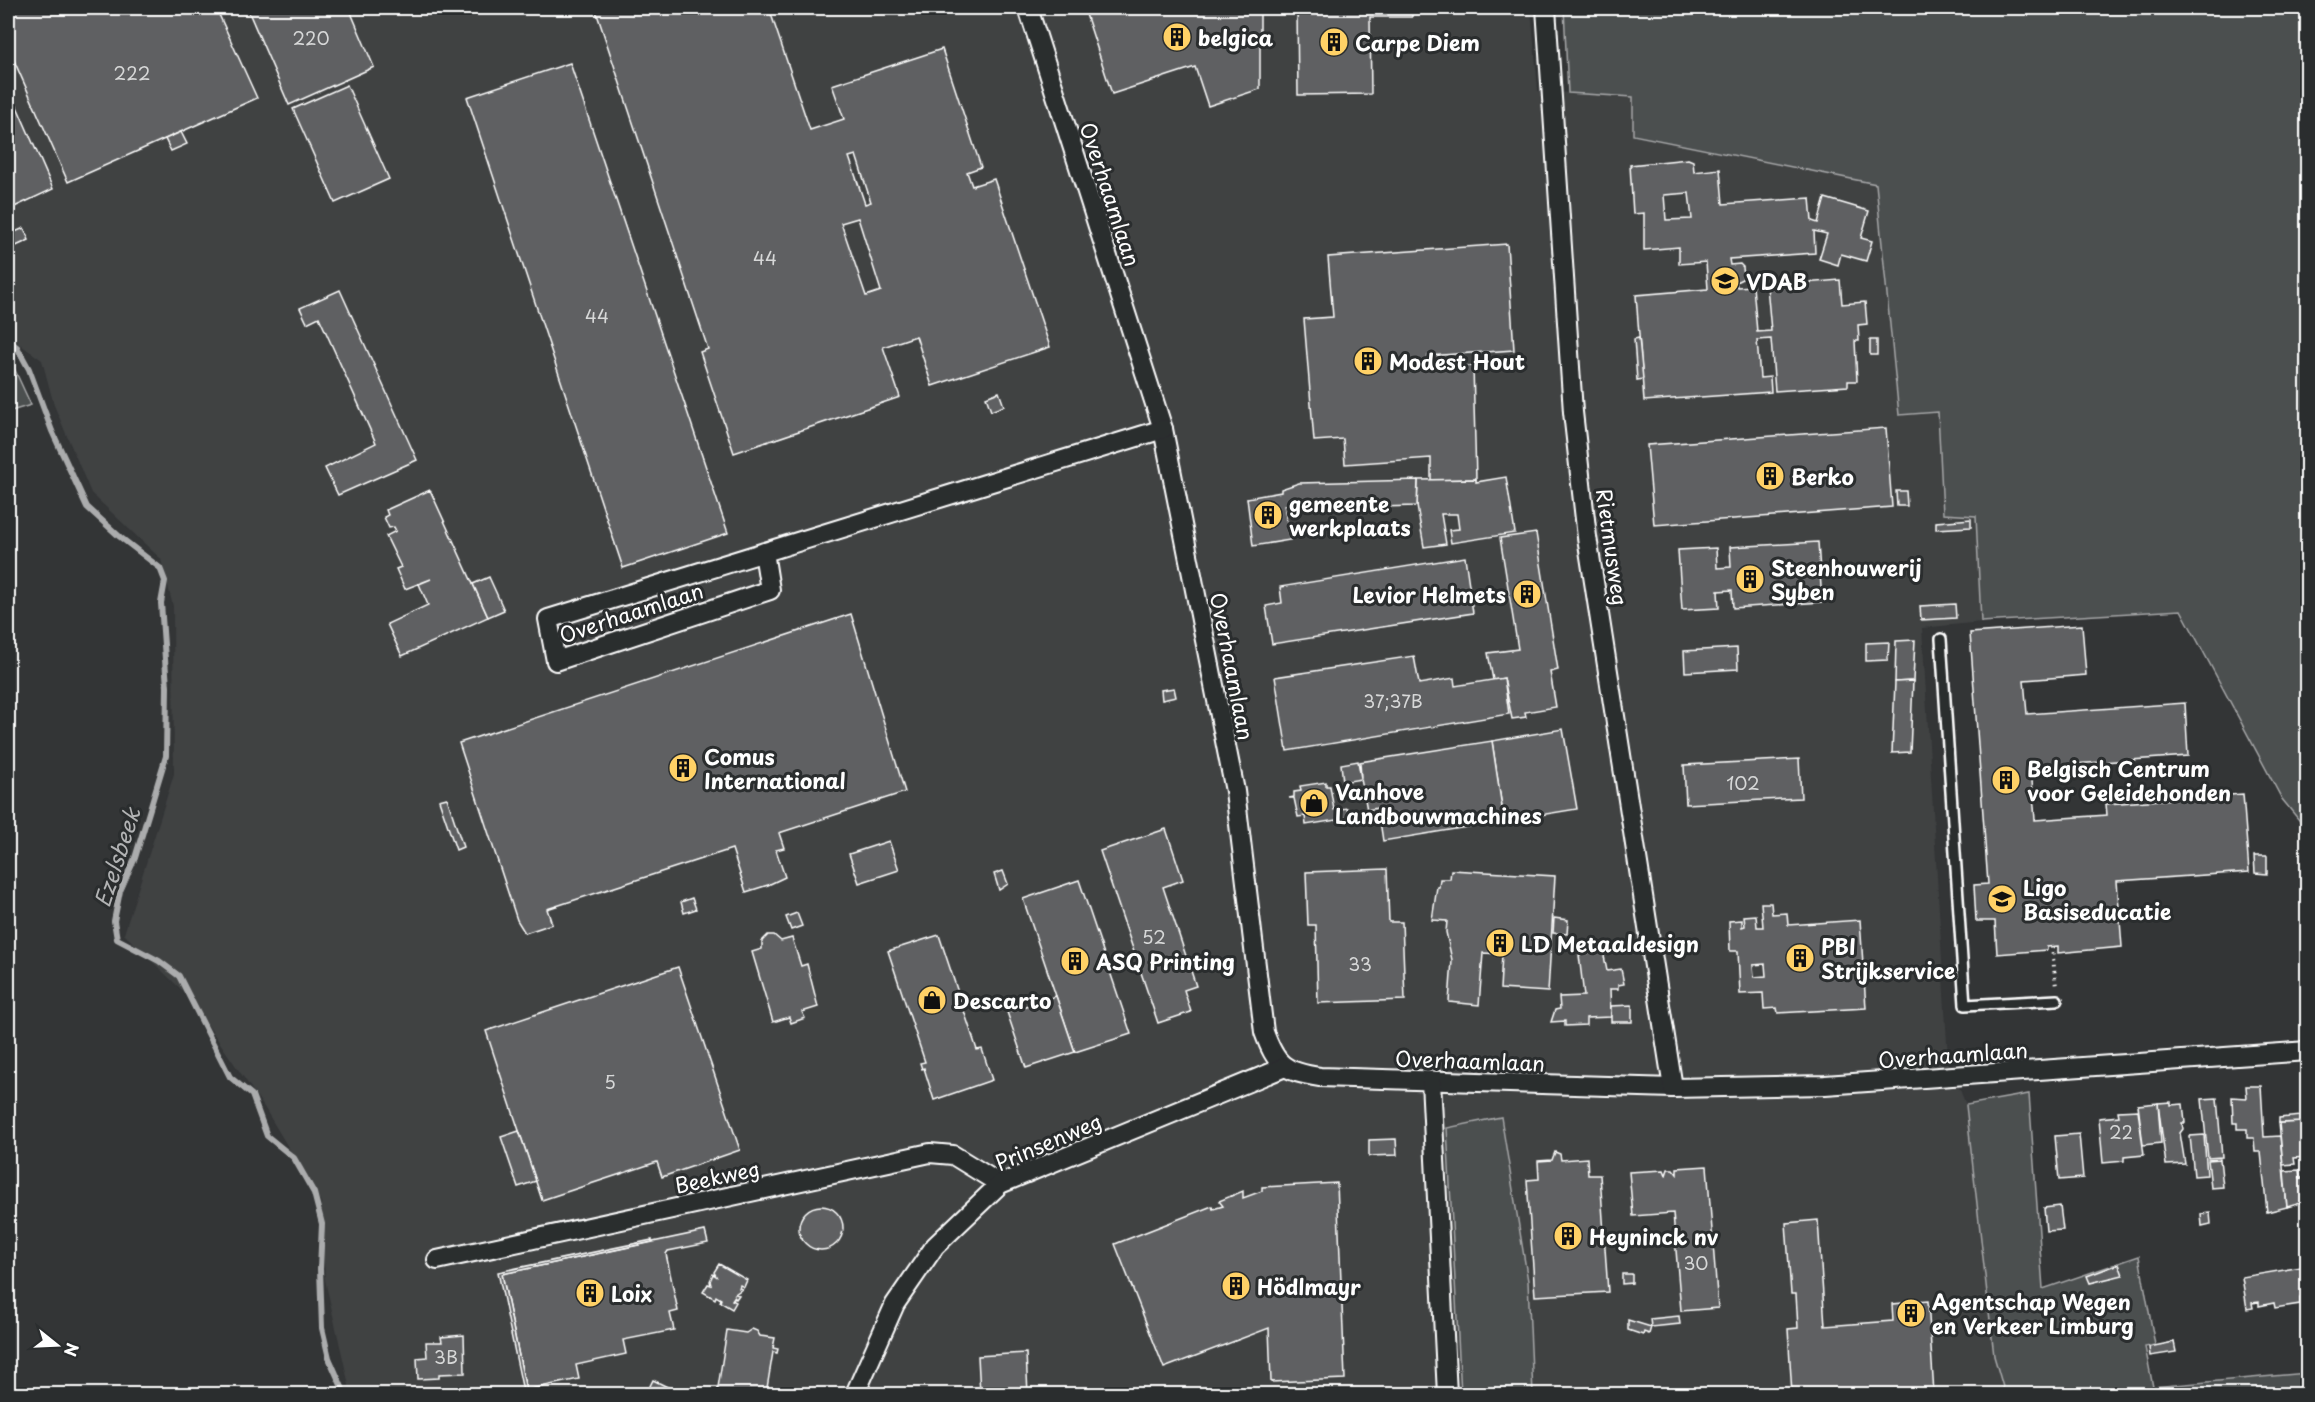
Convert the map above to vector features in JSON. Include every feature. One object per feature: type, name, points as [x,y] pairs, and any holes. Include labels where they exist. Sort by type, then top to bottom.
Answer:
[{"type":"street","name":"Overhaamlaan","points":[[1028,8],[1163,429],[1235,790],[1264,1032],[1272,1055],[1285,1067],[1300,1074],[1320,1077],[1673,1088],[1825,1085],[2307,1051]]},
{"type":"street","name":"Rietmusweg","points":[[1546,8],[1573,412],[1579,469],[1587,537],[1673,1088]]},
{"type":"street","name":"Overhaamlaan","points":[[765,552],[770,590],[556,661],[548,619],[1163,429]]},
{"type":"street","name":"Prinsenweg","points":[[855,1395],[895,1304],[935,1246],[1000,1184],[1285,1067]]},
{"type":"street","points":[[1431,1081],[1447,1395]]},
{"type":"street","name":"Beekweg","points":[[437,1260],[930,1153],[953,1155],[1000,1184]]},
{"type":"lane","points":[[1941,639],[1965,1005],[2057,1000]]},
{"type":"path","points":[[2052,947],[2057,1000]]},
{"type":"shaded area","points":[[8,8],[1531,8],[1538,91],[1634,97],[1633,135],[1876,184],[1899,414],[1938,412],[1943,513],[1976,516],[1981,622],[1922,628],[1948,1060],[1966,1105],[1994,1356],[2005,1394],[351,1394],[325,1280],[321,1202],[264,1107],[187,995],[124,934],[174,774],[173,606],[161,559],[91,493],[54,405],[42,360],[8,336]]},
{"type":"shaded area","points":[[1564,8],[2279,8],[2307,11],[2307,830],[2282,799],[2181,610],[1981,622],[1976,516],[1943,514],[1938,412],[1899,415],[1876,184],[1633,135],[1633,97],[1568,93]]},
{"type":"shaded area","points":[[8,355],[31,405],[8,412]]},
{"type":"shaded area","points":[[2029,1094],[2043,1289],[2139,1256],[2155,1345],[2145,1347],[2153,1387],[2307,1373],[2307,1394],[2005,1394],[1994,1356],[1966,1105]]},
{"type":"shaded area","points":[[1501,1117],[1528,1281],[1533,1394],[1461,1394],[1447,1128]]},
{"type":"building","points":[[8,8],[216,8],[257,98],[68,182],[8,47]]},
{"type":"building","points":[[247,8],[349,8],[374,67],[289,105]]},
{"type":"building","points":[[595,8],[769,8],[810,130],[844,119],[832,85],[942,49],[981,167],[967,172],[972,186],[994,179],[1050,347],[932,386],[916,336],[883,347],[900,397],[734,453],[700,352],[708,349]],"holes":[[[856,155],[871,202],[865,204],[849,157]],[[858,218],[881,291],[866,296],[841,223]]]},
{"type":"building","name":"belgica","points":[[1084,8],[1260,8],[1260,89],[1208,106],[1195,67],[1112,94]]},
{"type":"building","name":"Carpe Diem","points":[[1297,8],[1412,8],[1412,17],[1370,17],[1371,94],[1298,95]]},
{"type":"building","points":[[570,63],[728,533],[623,568],[467,97]]},
{"type":"building","points":[[347,85],[389,179],[335,203],[293,109]]},
{"type":"building","points":[[8,86],[53,189],[8,210]]},
{"type":"building","points":[[181,132],[187,144],[171,151],[165,139]]},
{"type":"building","name":"VDAB","points":[[1688,159],[1693,161],[1694,172],[1720,169],[1723,204],[1810,198],[1812,221],[1818,223],[1825,198],[1869,211],[1861,238],[1872,241],[1866,261],[1841,254],[1838,265],[1819,259],[1827,234],[1814,231],[1815,253],[1729,259],[1730,265],[1740,264],[1743,267],[1744,278],[1736,282],[1737,287],[1753,286],[1757,332],[1771,331],[1767,286],[1840,280],[1842,304],[1865,302],[1867,324],[1858,325],[1859,341],[1855,341],[1857,381],[1848,381],[1848,386],[1775,391],[1771,339],[1757,340],[1760,378],[1770,377],[1771,392],[1644,401],[1636,295],[1708,289],[1706,262],[1679,264],[1679,247],[1644,250],[1644,213],[1633,214],[1630,165]],"holes":[[[1689,193],[1692,219],[1666,220],[1664,195]]]},
{"type":"building","points":[[24,228],[29,240],[14,247],[8,235]]},
{"type":"building","name":"Modest Hout","points":[[1507,244],[1514,350],[1428,356],[1429,367],[1473,366],[1476,479],[1431,480],[1431,458],[1345,464],[1343,439],[1314,441],[1304,319],[1333,317],[1328,257]]},
{"type":"building","points":[[340,290],[417,460],[338,495],[325,468],[376,443],[319,317],[307,323],[300,308]]},
{"type":"building","points":[[1639,338],[1643,379],[1637,380],[1634,339]]},
{"type":"building","points":[[1870,340],[1877,340],[1877,355],[1870,355]]},
{"type":"building","points":[[999,392],[1004,406],[991,411],[986,397]]},
{"type":"building","name":"Berko","points":[[1886,428],[1892,507],[1654,525],[1647,445]]},
{"type":"building","points":[[1506,477],[1515,533],[1451,543],[1449,530],[1459,529],[1457,514],[1441,514],[1446,544],[1424,547],[1417,506],[1418,480],[1476,479],[1476,482]]},
{"type":"building","name":"gemeente werkplaats","points":[[1418,480],[1417,506],[1300,509],[1300,502],[1284,505],[1290,540],[1253,546],[1247,498],[1281,492],[1281,489],[1299,483]]},
{"type":"building","points":[[430,490],[488,617],[402,656],[387,624],[428,605],[419,584],[431,579],[405,589],[396,569],[401,567],[386,536],[396,531],[394,527],[389,528],[384,517],[388,515],[386,510]]},
{"type":"building","points":[[1896,491],[1906,491],[1907,506],[1897,506]]},
{"type":"building","points":[[1971,519],[1971,527],[1936,529],[1936,522]]},
{"type":"building","name":"Levior Helmets","points":[[1536,533],[1558,670],[1550,672],[1556,707],[1525,712],[1526,717],[1512,719],[1504,678],[1493,680],[1488,653],[1518,649],[1500,538]]},
{"type":"building","name":"Steenhouwerij Syben","points":[[1818,542],[1822,602],[1733,608],[1732,590],[1718,591],[1719,608],[1682,610],[1678,550],[1716,548],[1717,568],[1731,567],[1730,547]]},
{"type":"building","points":[[1465,557],[1473,613],[1272,644],[1266,606],[1282,603],[1280,587]]},
{"type":"building","points":[[489,577],[504,610],[488,617],[473,584]]},
{"type":"building","points":[[1955,604],[1956,618],[1921,620],[1920,606]]},
{"type":"building","name":"Comus International","points":[[851,614],[905,792],[779,833],[784,848],[776,850],[785,877],[768,885],[746,892],[732,849],[547,909],[552,924],[525,933],[517,920],[459,743]]},
{"type":"building","name":"Belgisch Centrum voor Geleidehonden","points":[[2082,625],[2086,675],[2024,680],[2027,714],[2185,703],[2188,756],[2031,767],[2035,820],[2107,815],[2106,804],[2243,794],[2249,872],[2117,881],[2122,947],[2058,953],[2058,946],[2047,947],[2047,950],[1997,954],[1995,921],[1976,921],[1974,885],[1988,884],[1970,633]]},
{"type":"building","points":[[1915,640],[1913,681],[1895,682],[1896,641]]},
{"type":"building","points":[[1889,642],[1888,660],[1866,661],[1866,643]]},
{"type":"building","points":[[1737,648],[1738,669],[1685,672],[1684,651]]},
{"type":"building","points":[[1414,656],[1419,684],[1454,678],[1455,686],[1504,678],[1509,714],[1287,751],[1275,677]]},
{"type":"building","points":[[1913,681],[1910,752],[1892,753],[1895,682]]},
{"type":"building","points":[[1174,688],[1176,697],[1162,700],[1161,690]]},
{"type":"building","points":[[1563,729],[1577,809],[1504,821],[1492,741]]},
{"type":"building","points":[[1492,741],[1504,821],[1383,841],[1378,808],[1367,810],[1361,779],[1343,782],[1341,764],[1358,761],[1361,778],[1360,762]]},
{"type":"building","points":[[1799,759],[1801,798],[1686,804],[1684,765]]},
{"type":"building","name":"Vanhove Landbouwmachines","points":[[1326,782],[1326,786],[1330,786],[1334,810],[1347,808],[1349,818],[1306,825],[1305,816],[1298,817],[1294,798],[1289,798],[1294,797],[1294,792],[1301,791],[1300,786]]},
{"type":"building","points":[[447,798],[463,847],[456,850],[439,800]]},
{"type":"building","points":[[1166,829],[1183,880],[1163,887],[1196,986],[1184,990],[1191,1012],[1158,1023],[1100,851]]},
{"type":"building","points":[[889,841],[899,870],[859,883],[849,854]]},
{"type":"building","points":[[2254,856],[2267,856],[2267,874],[2255,873]]},
{"type":"building","points":[[1387,869],[1389,922],[1402,922],[1405,1000],[1318,1003],[1316,925],[1308,925],[1306,872]]},
{"type":"building","name":"LD Metaaldesign","points":[[1451,870],[1555,876],[1548,992],[1500,989],[1502,954],[1483,953],[1479,1005],[1449,1002],[1452,960],[1446,932],[1447,921],[1432,920],[1440,879],[1450,879]]},
{"type":"building","points":[[1003,871],[1008,884],[999,890],[994,874]]},
{"type":"building","name":"ASQ Printing","points":[[1079,880],[1131,1034],[1075,1052],[1023,899]]},
{"type":"building","points":[[692,898],[696,909],[684,913],[681,902]]},
{"type":"building","name":"PBI Strijkservice","points":[[1761,903],[1771,903],[1772,914],[1787,913],[1788,925],[1860,920],[1866,1008],[1778,1013],[1777,1008],[1764,1009],[1763,993],[1740,994],[1738,951],[1730,951],[1729,921],[1742,920],[1742,927],[1745,926],[1744,916],[1756,915],[1757,927],[1763,927]],"holes":[[[1765,964],[1766,976],[1754,977],[1753,965]]]},
{"type":"building","points":[[797,913],[802,926],[791,930],[786,917]]},
{"type":"building","points":[[1554,918],[1568,920],[1567,934],[1553,933]]},
{"type":"building","points":[[768,935],[774,935],[781,941],[792,938],[801,966],[807,964],[818,1007],[802,1012],[805,1018],[791,1023],[789,1017],[773,1022],[752,952],[762,949],[762,941]]},
{"type":"building","name":"Descarto","points":[[939,935],[977,1050],[982,1049],[992,1080],[934,1100],[924,1068],[922,1069],[920,1063],[925,1062],[888,951]]},
{"type":"building","points":[[1603,951],[1607,971],[1621,969],[1624,984],[1618,985],[1618,989],[1610,989],[1611,1017],[1586,1018],[1586,1025],[1565,1026],[1565,1021],[1551,1022],[1555,1010],[1560,1009],[1559,997],[1584,996],[1579,955]]},
{"type":"building","points":[[678,967],[740,1150],[662,1177],[657,1162],[542,1200],[486,1031]]},
{"type":"building","points":[[1056,996],[1075,1052],[1026,1068],[1007,1012]]},
{"type":"building","points":[[1632,1005],[1632,1022],[1611,1022],[1611,1006]]},
{"type":"building","points":[[2246,1086],[2261,1086],[2264,1137],[2280,1136],[2287,1207],[2267,1212],[2261,1152],[2255,1152],[2254,1138],[2247,1138],[2247,1129],[2237,1129],[2237,1123],[2233,1123],[2232,1097],[2247,1098]]},
{"type":"building","points":[[2217,1098],[2222,1157],[2208,1158],[2202,1099]]},
{"type":"building","points":[[2171,1102],[2171,1105],[2183,1104],[2185,1123],[2182,1123],[2183,1129],[2180,1133],[2185,1164],[2166,1165],[2158,1103]]},
{"type":"building","points":[[2158,1103],[2161,1143],[2143,1145],[2138,1105]]},
{"type":"building","points":[[2138,1110],[2144,1155],[2124,1157],[2124,1161],[2103,1163],[2099,1118],[2119,1116],[2118,1111]]},
{"type":"building","points":[[2302,1116],[2308,1116],[2308,1157],[2294,1158],[2295,1164],[2283,1165],[2279,1123],[2303,1122]]},
{"type":"building","points":[[2302,1116],[2303,1122],[2279,1123],[2279,1118]]},
{"type":"building","points":[[519,1131],[536,1181],[518,1187],[501,1137]]},
{"type":"building","points":[[2079,1134],[2083,1178],[2059,1180],[2055,1136]]},
{"type":"building","points":[[2204,1135],[2207,1175],[2194,1176],[2190,1136]]},
{"type":"building","points":[[1396,1139],[1397,1155],[1369,1156],[1369,1140]]},
{"type":"building","name":"Heyninck nv","points":[[1555,1152],[1560,1154],[1561,1160],[1587,1158],[1588,1175],[1600,1175],[1608,1292],[1535,1296],[1527,1180],[1539,1179],[1538,1161],[1552,1160]]},
{"type":"building","points":[[2220,1159],[2223,1187],[2211,1188],[2208,1160]]},
{"type":"building","points":[[1707,1166],[1718,1308],[1681,1311],[1673,1213],[1633,1216],[1629,1172],[1664,1170],[1666,1175],[1668,1169],[1673,1169],[1677,1174],[1677,1168]]},
{"type":"building","points":[[2299,1170],[2300,1178],[2308,1178],[2308,1201],[2287,1207],[2284,1171]]},
{"type":"building","name":"Hödlmayr","points":[[1337,1183],[1345,1379],[1271,1382],[1269,1328],[1164,1368],[1115,1244],[1212,1206],[1213,1209],[1223,1206],[1219,1201],[1243,1191],[1243,1198],[1262,1191],[1262,1187]]},
{"type":"building","points":[[821,1206],[836,1213],[843,1228],[836,1243],[821,1250],[806,1243],[799,1228],[806,1213]]},
{"type":"building","points":[[2060,1206],[2063,1230],[2046,1231],[2044,1208]]},
{"type":"building","points":[[2210,1213],[2211,1224],[2202,1226],[2201,1214]]},
{"type":"building","name":"Agentschap Wegen en Verkeer Limburg","points":[[1818,1220],[1825,1326],[1893,1321],[1892,1304],[1928,1301],[1934,1394],[1792,1394],[1788,1329],[1798,1328],[1796,1294],[1791,1294],[1786,1223]]},
{"type":"building","name":"Loix","points":[[705,1231],[708,1243],[668,1251],[666,1254],[678,1311],[670,1313],[674,1330],[623,1340],[626,1354],[576,1365],[579,1379],[526,1390],[502,1274]]},
{"type":"building","points":[[652,1240],[652,1242],[502,1274],[526,1390],[523,1391],[498,1272]]},
{"type":"building","points":[[719,1264],[747,1280],[744,1287],[740,1285],[739,1288],[742,1289],[735,1294],[739,1295],[732,1300],[736,1302],[732,1309],[720,1302],[721,1299],[716,1296],[715,1299],[703,1292],[708,1284],[711,1285],[710,1281],[713,1274],[716,1276],[714,1272]]},
{"type":"building","points":[[2119,1264],[2123,1275],[2090,1283],[2087,1276]]},
{"type":"building","points":[[2308,1266],[2308,1297],[2300,1298],[2300,1304],[2275,1308],[2274,1303],[2259,1306],[2259,1302],[2252,1303],[2253,1308],[2247,1309],[2242,1277]]},
{"type":"building","points":[[1622,1274],[1632,1274],[1632,1283],[1622,1284]]},
{"type":"building","points":[[1679,1316],[1680,1324],[1651,1327],[1650,1319]]},
{"type":"building","points":[[1628,1320],[1651,1327],[1649,1334],[1644,1332],[1643,1335],[1628,1330]]},
{"type":"building","points":[[752,1329],[760,1336],[775,1338],[773,1348],[778,1349],[777,1353],[773,1352],[766,1394],[717,1394],[727,1330],[746,1333]]},
{"type":"building","points":[[464,1335],[465,1373],[439,1374],[439,1378],[418,1379],[417,1358],[427,1357],[426,1342],[442,1342],[441,1337]]},
{"type":"building","points":[[2174,1342],[2176,1352],[2150,1356],[2149,1347]]},
{"type":"building","points":[[1026,1353],[1028,1394],[980,1394],[978,1356]]},
{"type":"building","points":[[653,1380],[682,1394],[646,1394]]},
{"type":"waterway","name":"Ezelsbeek","points":[[8,340],[17,347],[29,369],[52,431],[87,507],[120,537],[160,568],[165,581],[161,603],[167,687],[166,756],[135,858],[120,891],[114,921],[117,939],[159,961],[179,976],[230,1077],[252,1095],[267,1136],[294,1158],[314,1193],[322,1224],[320,1269],[322,1328],[329,1358],[345,1394]]},
{"type":"place","name":"belgica","points":[[1177,37]]},
{"type":"place","name":"Carpe Diem","points":[[1334,42]]},
{"type":"place","name":"VDAB","points":[[1725,281]]},
{"type":"place","name":"Modest Hout","points":[[1368,361]]},
{"type":"place","name":"Berko","points":[[1770,476]]},
{"type":"place","name":"gemeente werkplaats","points":[[1268,515]]},
{"type":"place","name":"Steenhouwerij Syben","points":[[1750,579]]},
{"type":"place","name":"Levior Helmets","points":[[1527,594]]},
{"type":"place","name":"Comus International","points":[[683,768]]},
{"type":"place","name":"Belgisch Centrum voor Geleidehonden","points":[[2006,780]]},
{"type":"place","name":"Vanhove Landbouwmachines","points":[[1314,803]]},
{"type":"place","name":"Ligo Basiseducatie","points":[[2002,899]]},
{"type":"place","name":"LD Metaaldesign","points":[[1500,943]]},
{"type":"place","name":"PBI Strijkservice","points":[[1800,958]]},
{"type":"place","name":"ASQ Printing","points":[[1075,961]]},
{"type":"place","name":"Descarto","points":[[932,1000]]},
{"type":"place","name":"Heyninck nv","points":[[1568,1236]]},
{"type":"place","name":"Hödlmayr","points":[[1236,1286]]},
{"type":"place","name":"Loix","points":[[590,1293]]},
{"type":"place","name":"Agentschap Wegen en Verkeer Limburg","points":[[1911,1313]]}]
